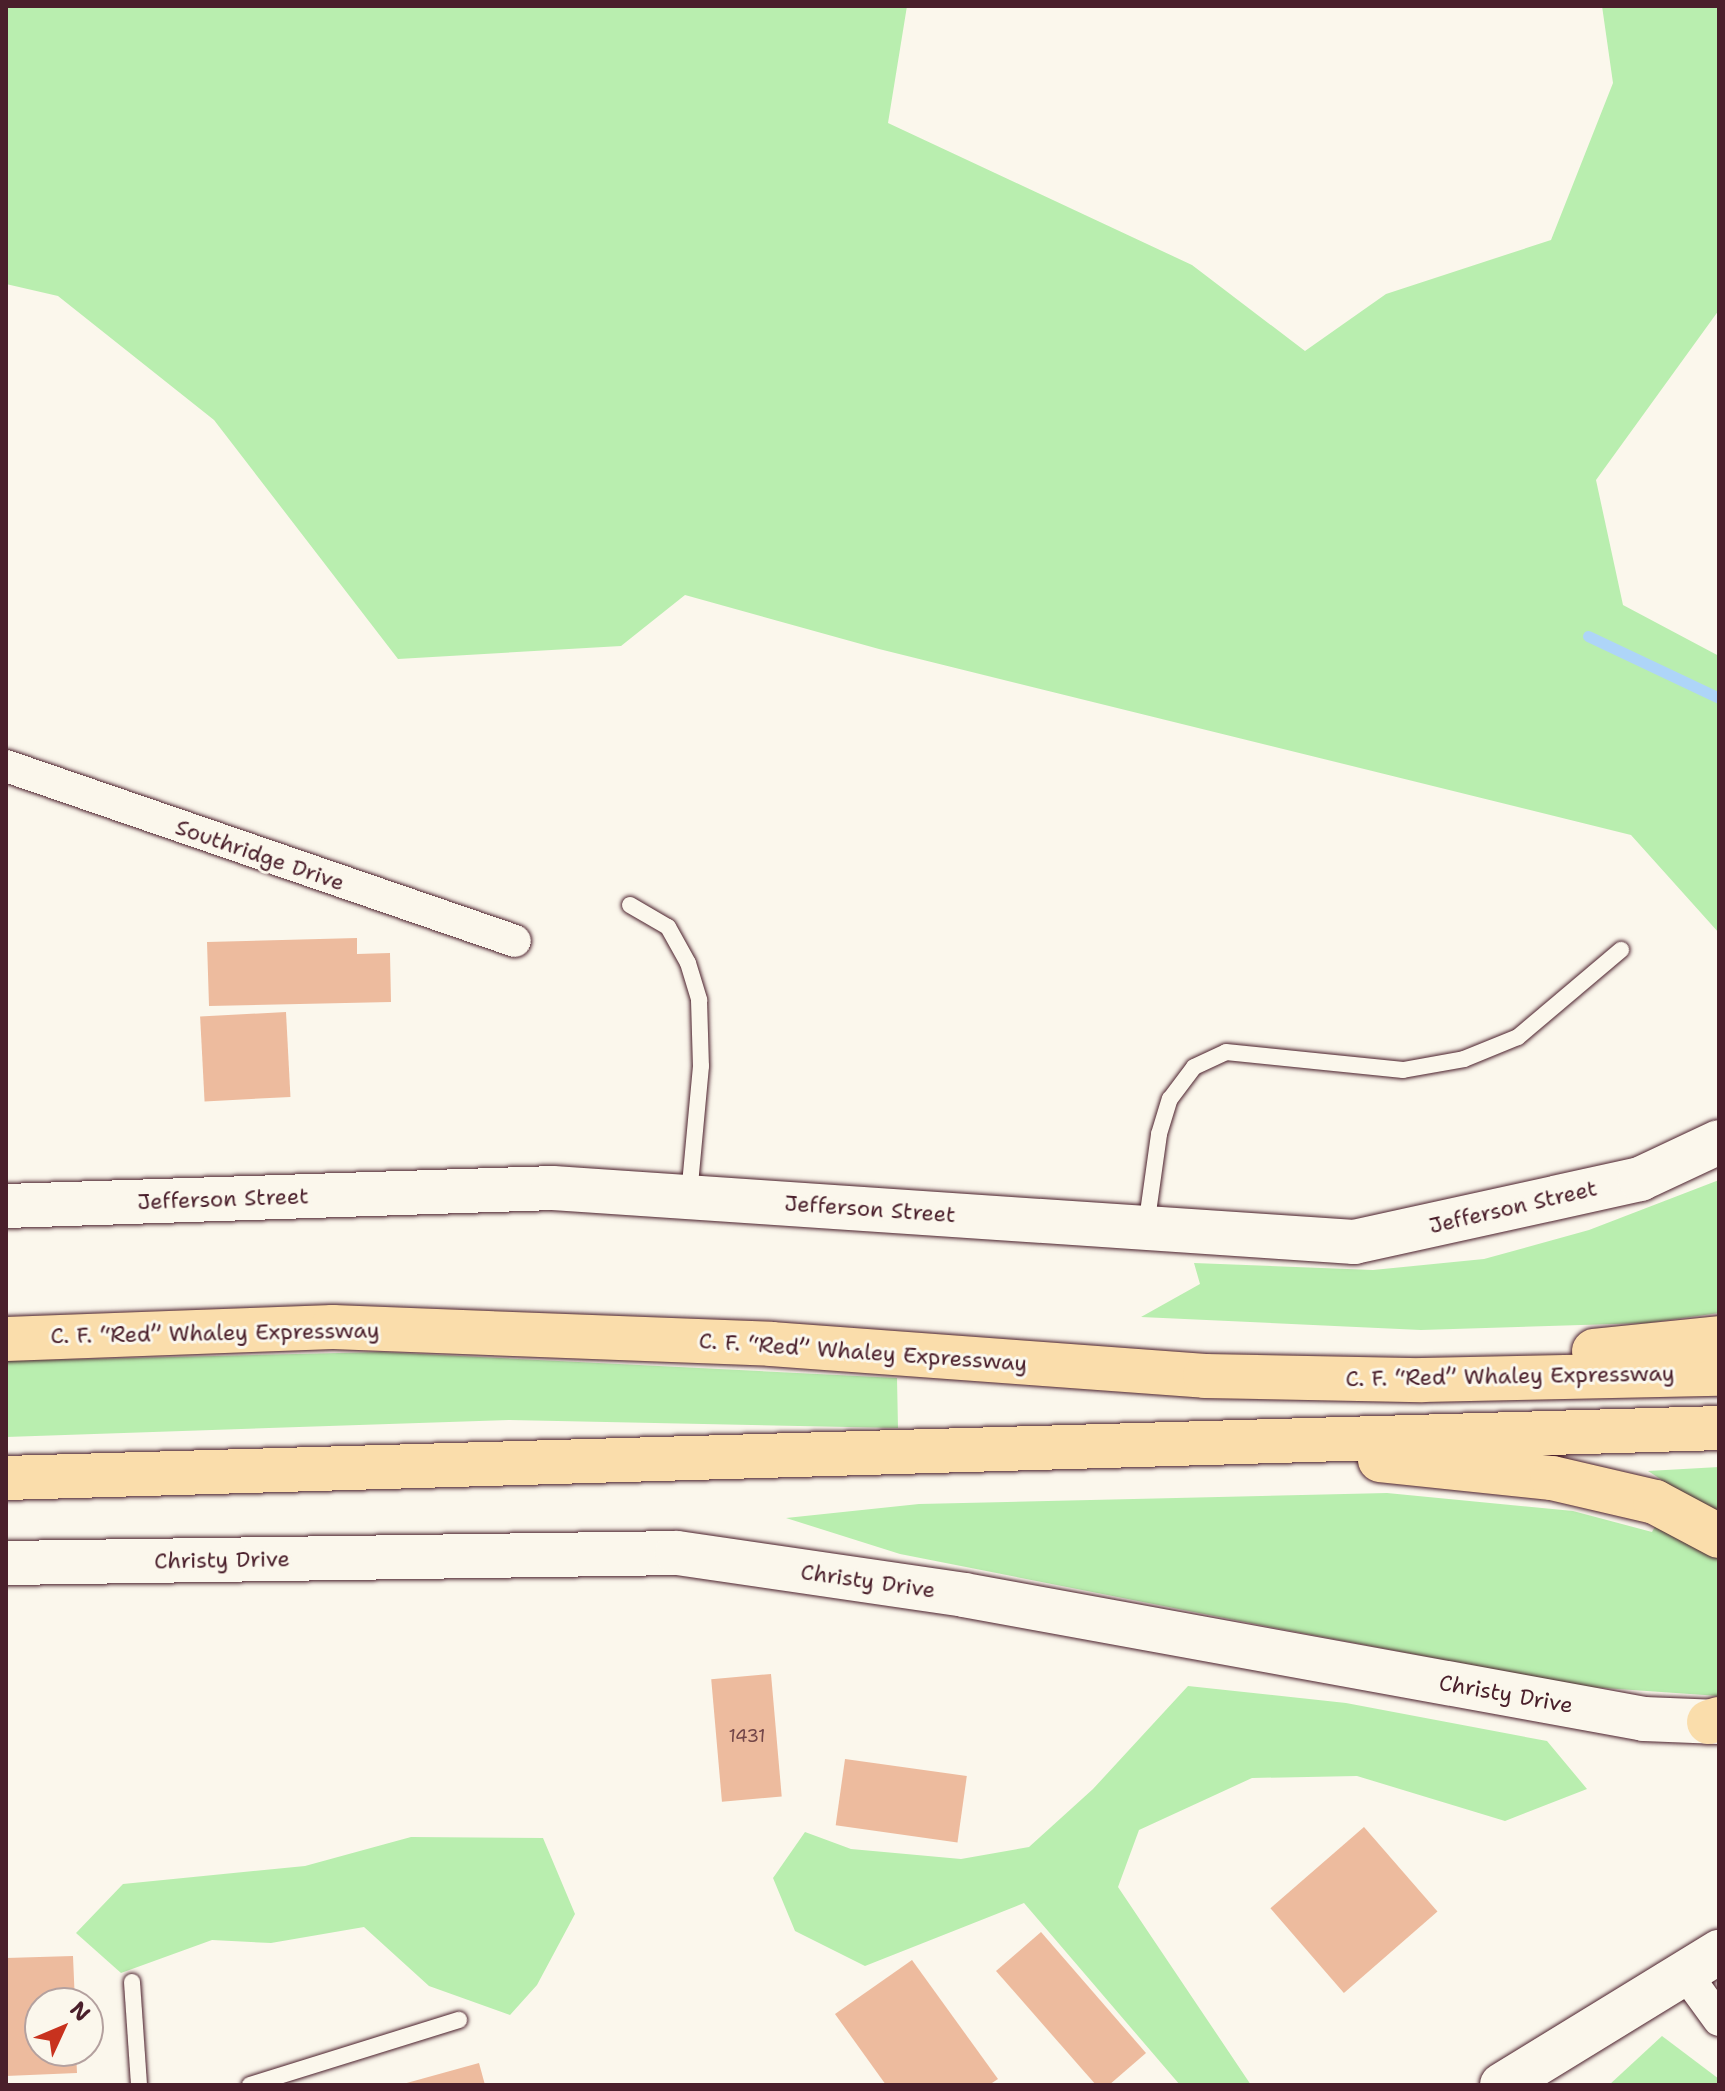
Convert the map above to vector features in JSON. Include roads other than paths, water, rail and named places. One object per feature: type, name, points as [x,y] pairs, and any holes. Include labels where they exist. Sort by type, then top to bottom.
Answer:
[{"type":"highway","name":"C. F. “Red” Whaley Expressway","points":[[6,1339],[333,1327],[771,1344],[1205,1376],[1422,1380],[1719,1374]]},
{"type":"highway","points":[[1422,1380],[1604,1349],[1719,1338]]},
{"type":"highway","points":[[6,1478],[1719,1428]]},
{"type":"highway","points":[[1214,1442],[1552,1478],[1655,1502],[1719,1536]]},
{"type":"street","name":"Southridge Drive","points":[[6,766],[515,941]]},
{"type":"street","name":"Jefferson Street","points":[[6,1206],[553,1188],[1354,1242],[1640,1179],[1719,1142]]},
{"type":"street","name":"Christy Drive","points":[[6,1563],[677,1553],[964,1595],[1644,1719],[1716,1721]]},
{"type":"street","points":[[1502,2085],[1702,1963],[1719,2020]]},
{"type":"lane","points":[[630,905],[668,927],[688,963],[699,1000],[701,1066],[689,1197]]},
{"type":"lane","points":[[1146,1228],[1159,1134],[1170,1099],[1194,1067],[1226,1052],[1403,1070],[1464,1059],[1518,1037],[1621,950]]},
{"type":"lane","points":[[132,1982],[139,2085]]},
{"type":"lane","points":[[250,2085],[459,2020]]},
{"type":"waterway","points":[[1588,636],[1719,698]]}]
